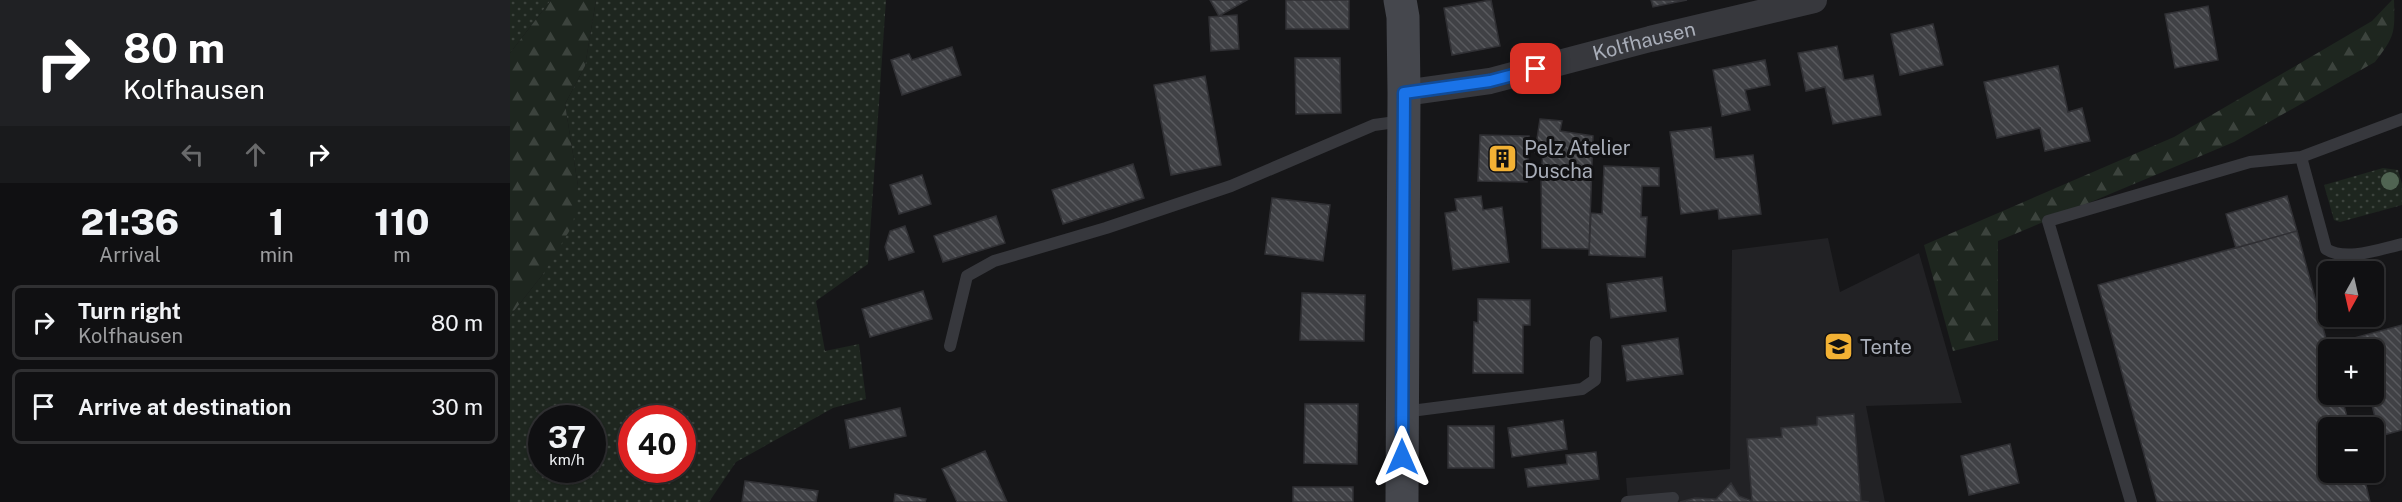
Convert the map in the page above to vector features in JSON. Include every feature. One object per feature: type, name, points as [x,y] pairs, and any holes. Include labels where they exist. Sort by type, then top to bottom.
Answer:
[{"type":"street","points":[[1400,0],[1403,16],[1404,107],[1402,502]]},
{"type":"street","name":"Kolfhausen","points":[[1404,107],[1490,81],[1650,39],[1814,0]]},
{"type":"lane","points":[[950,346],[968,276],[994,261],[1106,228],[1221,190],[1374,125],[1404,107]]},
{"type":"lane","points":[[2131,502],[2048,221],[2250,162],[2301,157],[2402,119]]},
{"type":"lane","points":[[2301,157],[2326,249],[2333,254],[2351,254],[2402,244]]},
{"type":"lane","points":[[1402,412],[1582,389],[1595,380],[1596,342]]},
{"type":"lane","points":[[1627,502],[1673,498]]},
{"type":"shaded area","name":"Tente","points":[[1828,238],[1840,292],[1919,253],[1962,403],[1866,406],[1885,502],[1628,502],[1626,478],[1730,469],[1732,250]]},
{"type":"green space","points":[[510,0],[551,0],[510,53]]},
{"type":"green space","points":[[551,0],[596,0],[585,66],[565,104],[578,186],[573,225],[543,274],[510,316],[510,53]]},
{"type":"green space","points":[[596,0],[886,0],[868,264],[816,301],[825,351],[859,344],[866,399],[833,408],[736,462],[709,502],[510,502],[510,316],[543,274],[578,186],[565,104],[585,66]]},
{"type":"green space","points":[[2394,0],[2394,27],[2387,46],[2375,62],[2234,142],[1998,241],[1998,340],[1953,351],[1924,245],[2174,137],[2372,21]]},
{"type":"green space","points":[[2383,168],[2398,170],[2402,184],[2402,205],[2340,222],[2334,220],[2324,185]]},
{"type":"building","points":[[1210,0],[1247,0],[1219,16]]},
{"type":"building","points":[[1286,0],[1349,0],[1349,29],[1286,29]]},
{"type":"building","points":[[1491,0],[1500,46],[1452,55],[1444,8]]},
{"type":"building","points":[[1651,0],[1687,0],[1653,7]]},
{"type":"building","points":[[2208,6],[2218,60],[2175,68],[2165,14]]},
{"type":"building","points":[[1237,15],[1239,49],[1211,51],[1209,17]]},
{"type":"building","points":[[1933,24],[1943,65],[1900,75],[1891,34]]},
{"type":"building","points":[[1837,46],[1844,80],[1873,75],[1881,115],[1833,124],[1825,87],[1806,91],[1798,53]]},
{"type":"building","points":[[952,47],[961,75],[902,95],[891,60],[909,54],[912,60]]},
{"type":"building","points":[[1295,58],[1340,58],[1341,113],[1296,114]]},
{"type":"building","points":[[1765,60],[1770,85],[1745,90],[1750,110],[1722,116],[1713,70]]},
{"type":"building","points":[[2058,66],[2068,112],[2082,108],[2090,141],[2045,151],[2040,128],[1997,138],[1984,82]]},
{"type":"building","points":[[1205,76],[1221,165],[1171,175],[1154,85]]},
{"type":"building","points":[[1540,119],[1562,121],[1560,131],[1593,136],[1589,249],[1542,248],[1543,154],[1535,152]]},
{"type":"building","points":[[1711,127],[1715,159],[1753,155],[1761,214],[1719,219],[1718,209],[1681,214],[1670,132]]},
{"type":"building","name":"Pelz Atelier Duscha","points":[[1480,135],[1529,136],[1527,182],[1478,181]]},
{"type":"building","points":[[1133,164],[1144,198],[1063,224],[1052,190]]},
{"type":"building","points":[[1604,166],[1659,168],[1659,186],[1642,186],[1641,217],[1647,217],[1645,257],[1589,255],[1591,213],[1602,214]]},
{"type":"building","points":[[922,175],[931,204],[899,214],[890,185]]},
{"type":"building","points":[[1481,196],[1483,210],[1502,207],[1509,262],[1453,270],[1445,213],[1457,211],[1455,199]]},
{"type":"building","points":[[2287,196],[2297,231],[2236,248],[2226,214]]},
{"type":"building","points":[[1272,198],[1330,205],[1323,261],[1265,254]]},
{"type":"building","points":[[996,216],[1005,243],[943,262],[934,236]]},
{"type":"building","points":[[905,226],[914,252],[889,260],[885,247],[890,231]]},
{"type":"building","points":[[2297,231],[2318,309],[2318,327],[2323,327],[2326,339],[2318,339],[2318,405],[2344,405],[2347,417],[2318,417],[2318,483],[2366,483],[2370,502],[2157,502],[2098,285]]},
{"type":"building","points":[[1662,277],[1666,311],[1611,318],[1607,284]]},
{"type":"building","points":[[923,291],[932,319],[870,337],[862,309]]},
{"type":"building","points":[[1302,293],[1365,295],[1364,341],[1300,340]]},
{"type":"building","points":[[1478,299],[1530,300],[1530,325],[1523,325],[1523,373],[1473,373],[1474,322],[1478,323]]},
{"type":"building","points":[[2402,325],[2402,430],[2384,435],[2384,417],[2375,417],[2372,405],[2384,405],[2384,339],[2354,338]]},
{"type":"building","points":[[1678,338],[1683,374],[1627,381],[1622,346]]},
{"type":"building","points":[[1305,404],[1358,404],[1357,464],[1304,463]]},
{"type":"building","points":[[900,408],[906,436],[850,448],[845,420]]},
{"type":"building","points":[[1854,414],[1861,501],[1869,502],[1680,502],[1695,498],[1716,499],[1731,483],[1739,496],[1752,501],[1747,439],[1782,437],[1781,428],[1817,425],[1817,417]]},
{"type":"building","points":[[1563,420],[1567,449],[1512,457],[1508,428]]},
{"type":"building","points":[[1448,426],[1494,426],[1494,468],[1448,468]]},
{"type":"building","points":[[2010,444],[2019,483],[1969,495],[1961,456]]},
{"type":"building","points":[[985,451],[1007,502],[957,502],[942,469]]},
{"type":"building","points":[[1596,452],[1599,479],[1528,487],[1525,469],[1567,464],[1566,455]]},
{"type":"building","points":[[745,481],[818,491],[816,502],[742,502]]},
{"type":"building","points":[[1293,487],[1353,487],[1353,502],[1293,502]]},
{"type":"building","points":[[895,494],[926,499],[925,502],[894,502]]},
{"type":"place","name":"Pelz Atelier Duscha","points":[[1503,159]]},
{"type":"place","name":"Tente","points":[[1839,347]]},
{"type":"route","points":[[1402,457],[1404,93],[1490,81],[1536,69]]}]
